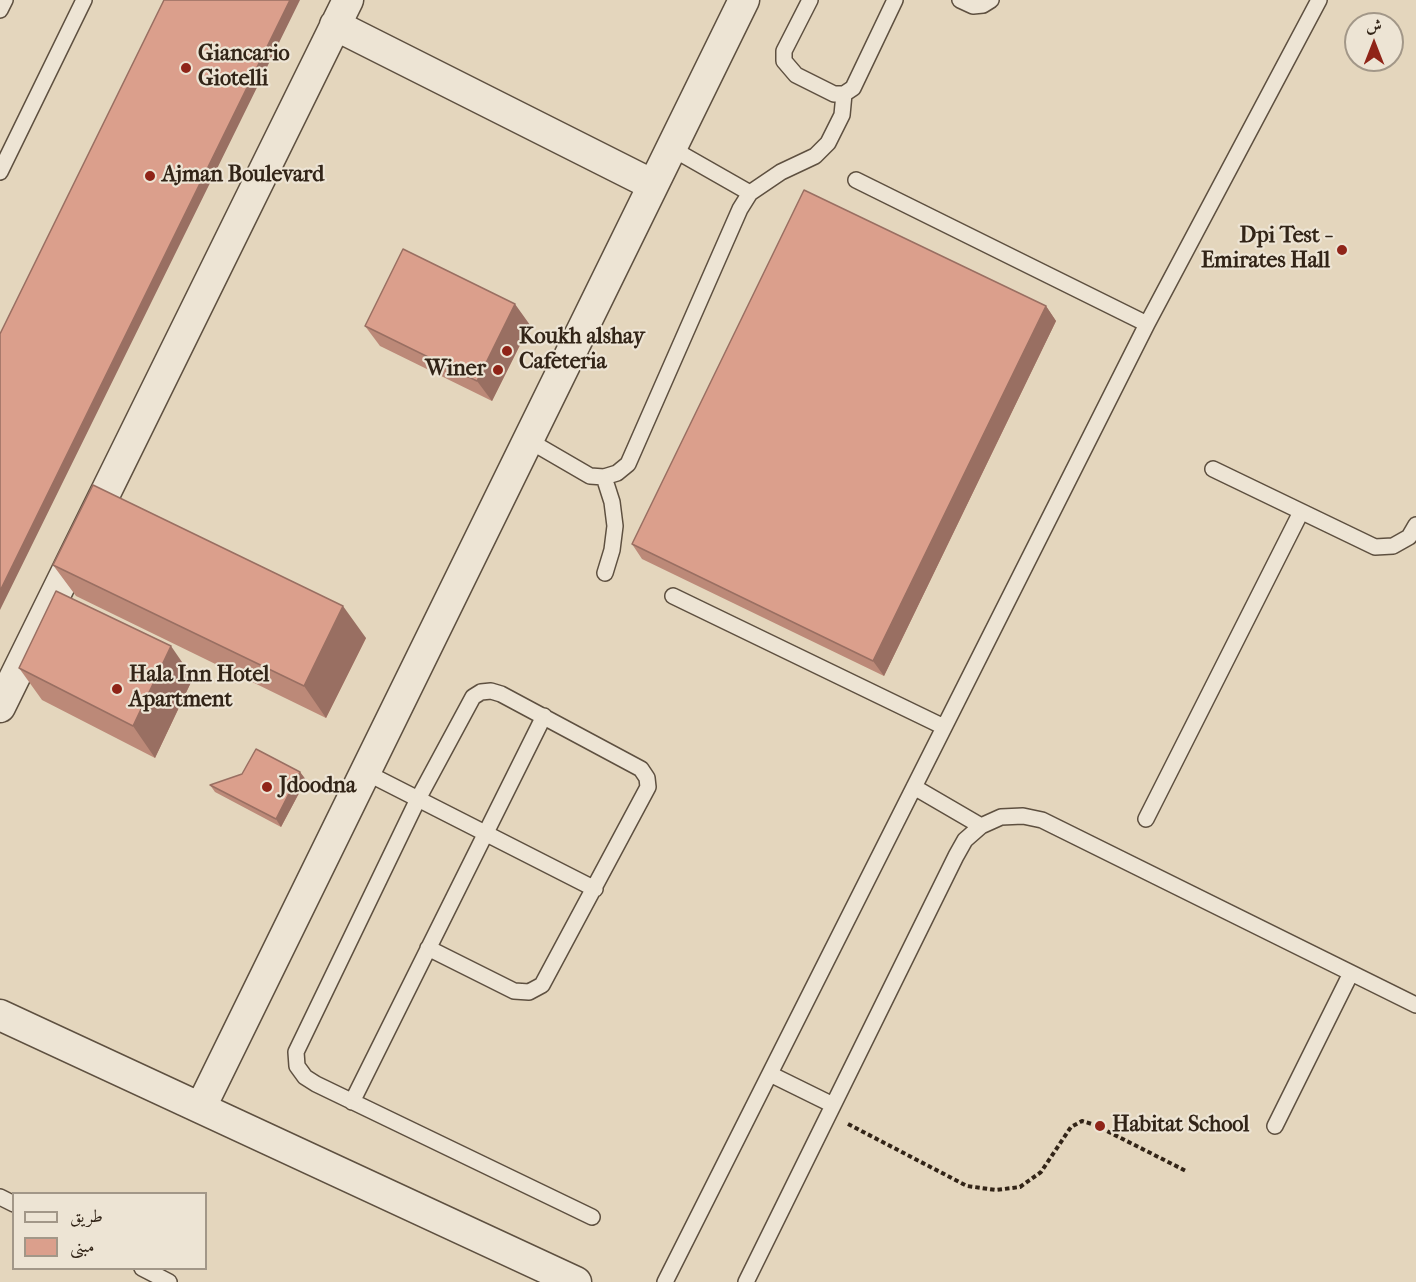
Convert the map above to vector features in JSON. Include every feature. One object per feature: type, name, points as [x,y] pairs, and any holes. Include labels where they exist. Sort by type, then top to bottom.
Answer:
[{"type":"street","points":[[201,1107],[744,0]]},
{"type":"street","points":[[0,706],[342,13],[653,185]]},
{"type":"street","points":[[0,1015],[576,1282]]},
{"type":"lane","points":[[0,10],[5,0]]},
{"type":"lane","points":[[70,0],[75,18]]},
{"type":"lane","points":[[0,171],[84,0]]},
{"type":"lane","points":[[810,0],[784,51],[784,61],[796,75],[834,94],[844,94],[853,88],[895,0]]},
{"type":"lane","points":[[960,0],[973,6],[990,0]]},
{"type":"lane","points":[[665,1282],[1147,324],[1318,0]]},
{"type":"lane","points":[[528,440],[590,476],[604,477],[617,473],[628,464],[750,193],[782,172],[815,156],[828,143],[842,115],[844,94]]},
{"type":"lane","points":[[671,148],[750,193]]},
{"type":"lane","points":[[856,180],[1147,324]]},
{"type":"lane","points":[[1213,469],[1375,547],[1393,546],[1409,537],[1416,525]]},
{"type":"lane","points":[[604,477],[612,502],[615,526],[612,550],[605,573]]},
{"type":"lane","points":[[1146,819],[1301,512]]},
{"type":"lane","points":[[673,596],[944,727]]},
{"type":"lane","points":[[428,948],[514,991],[529,992],[542,985],[551,973],[648,788],[647,778],[641,769],[501,694],[491,691],[481,692],[473,697],[418,799],[296,1052],[297,1066],[305,1077],[352,1102],[592,1217]]},
{"type":"lane","points":[[352,1102],[544,716]]},
{"type":"lane","points":[[365,772],[595,889]]},
{"type":"lane","points":[[914,788],[981,826]]},
{"type":"lane","points":[[746,1282],[956,856],[965,840],[981,826],[1000,817],[1023,816],[1042,820],[1416,1005]]},
{"type":"lane","points":[[1275,1126],[1351,973]]},
{"type":"lane","points":[[770,1074],[831,1109]]},
{"type":"lane","points":[[144,1270],[169,1282]]},
{"type":"path","points":[[831,1109],[967,1186],[996,1190],[1020,1187],[1041,1172],[1071,1127],[1082,1121],[1095,1125],[1186,1171]]},
{"type":"building","name":"Ajman Boulevard","points":[[164,0],[290,0],[0,591],[0,334]]},
{"type":"building","points":[[804,190],[1046,306],[873,661],[632,544]]},
{"type":"building","points":[[403,249],[515,304],[477,381],[365,326]]},
{"type":"building","points":[[93,485],[343,606],[304,686],[53,565]]},
{"type":"building","points":[[56,591],[171,646],[133,726],[19,668]]},
{"type":"building","name":"Jdoodna","points":[[256,749],[300,772],[276,819],[210,785],[242,774]]},
{"type":"place","name":"Giancario Giotelli","points":[[186,68]]},
{"type":"place","name":"Ajman Boulevard","points":[[150,176]]},
{"type":"place","name":"Dpi Test - Emirates Hall","points":[[1342,250]]},
{"type":"place","name":"Koukh alshay Cafeteria","points":[[507,351]]},
{"type":"place","name":"Winer","points":[[498,370]]},
{"type":"place","name":"Hala Inn Hotel Apartment","points":[[117,689]]},
{"type":"place","name":"Jdoodna","points":[[267,787]]},
{"type":"place","name":"Habitat School","points":[[1100,1126]]}]
